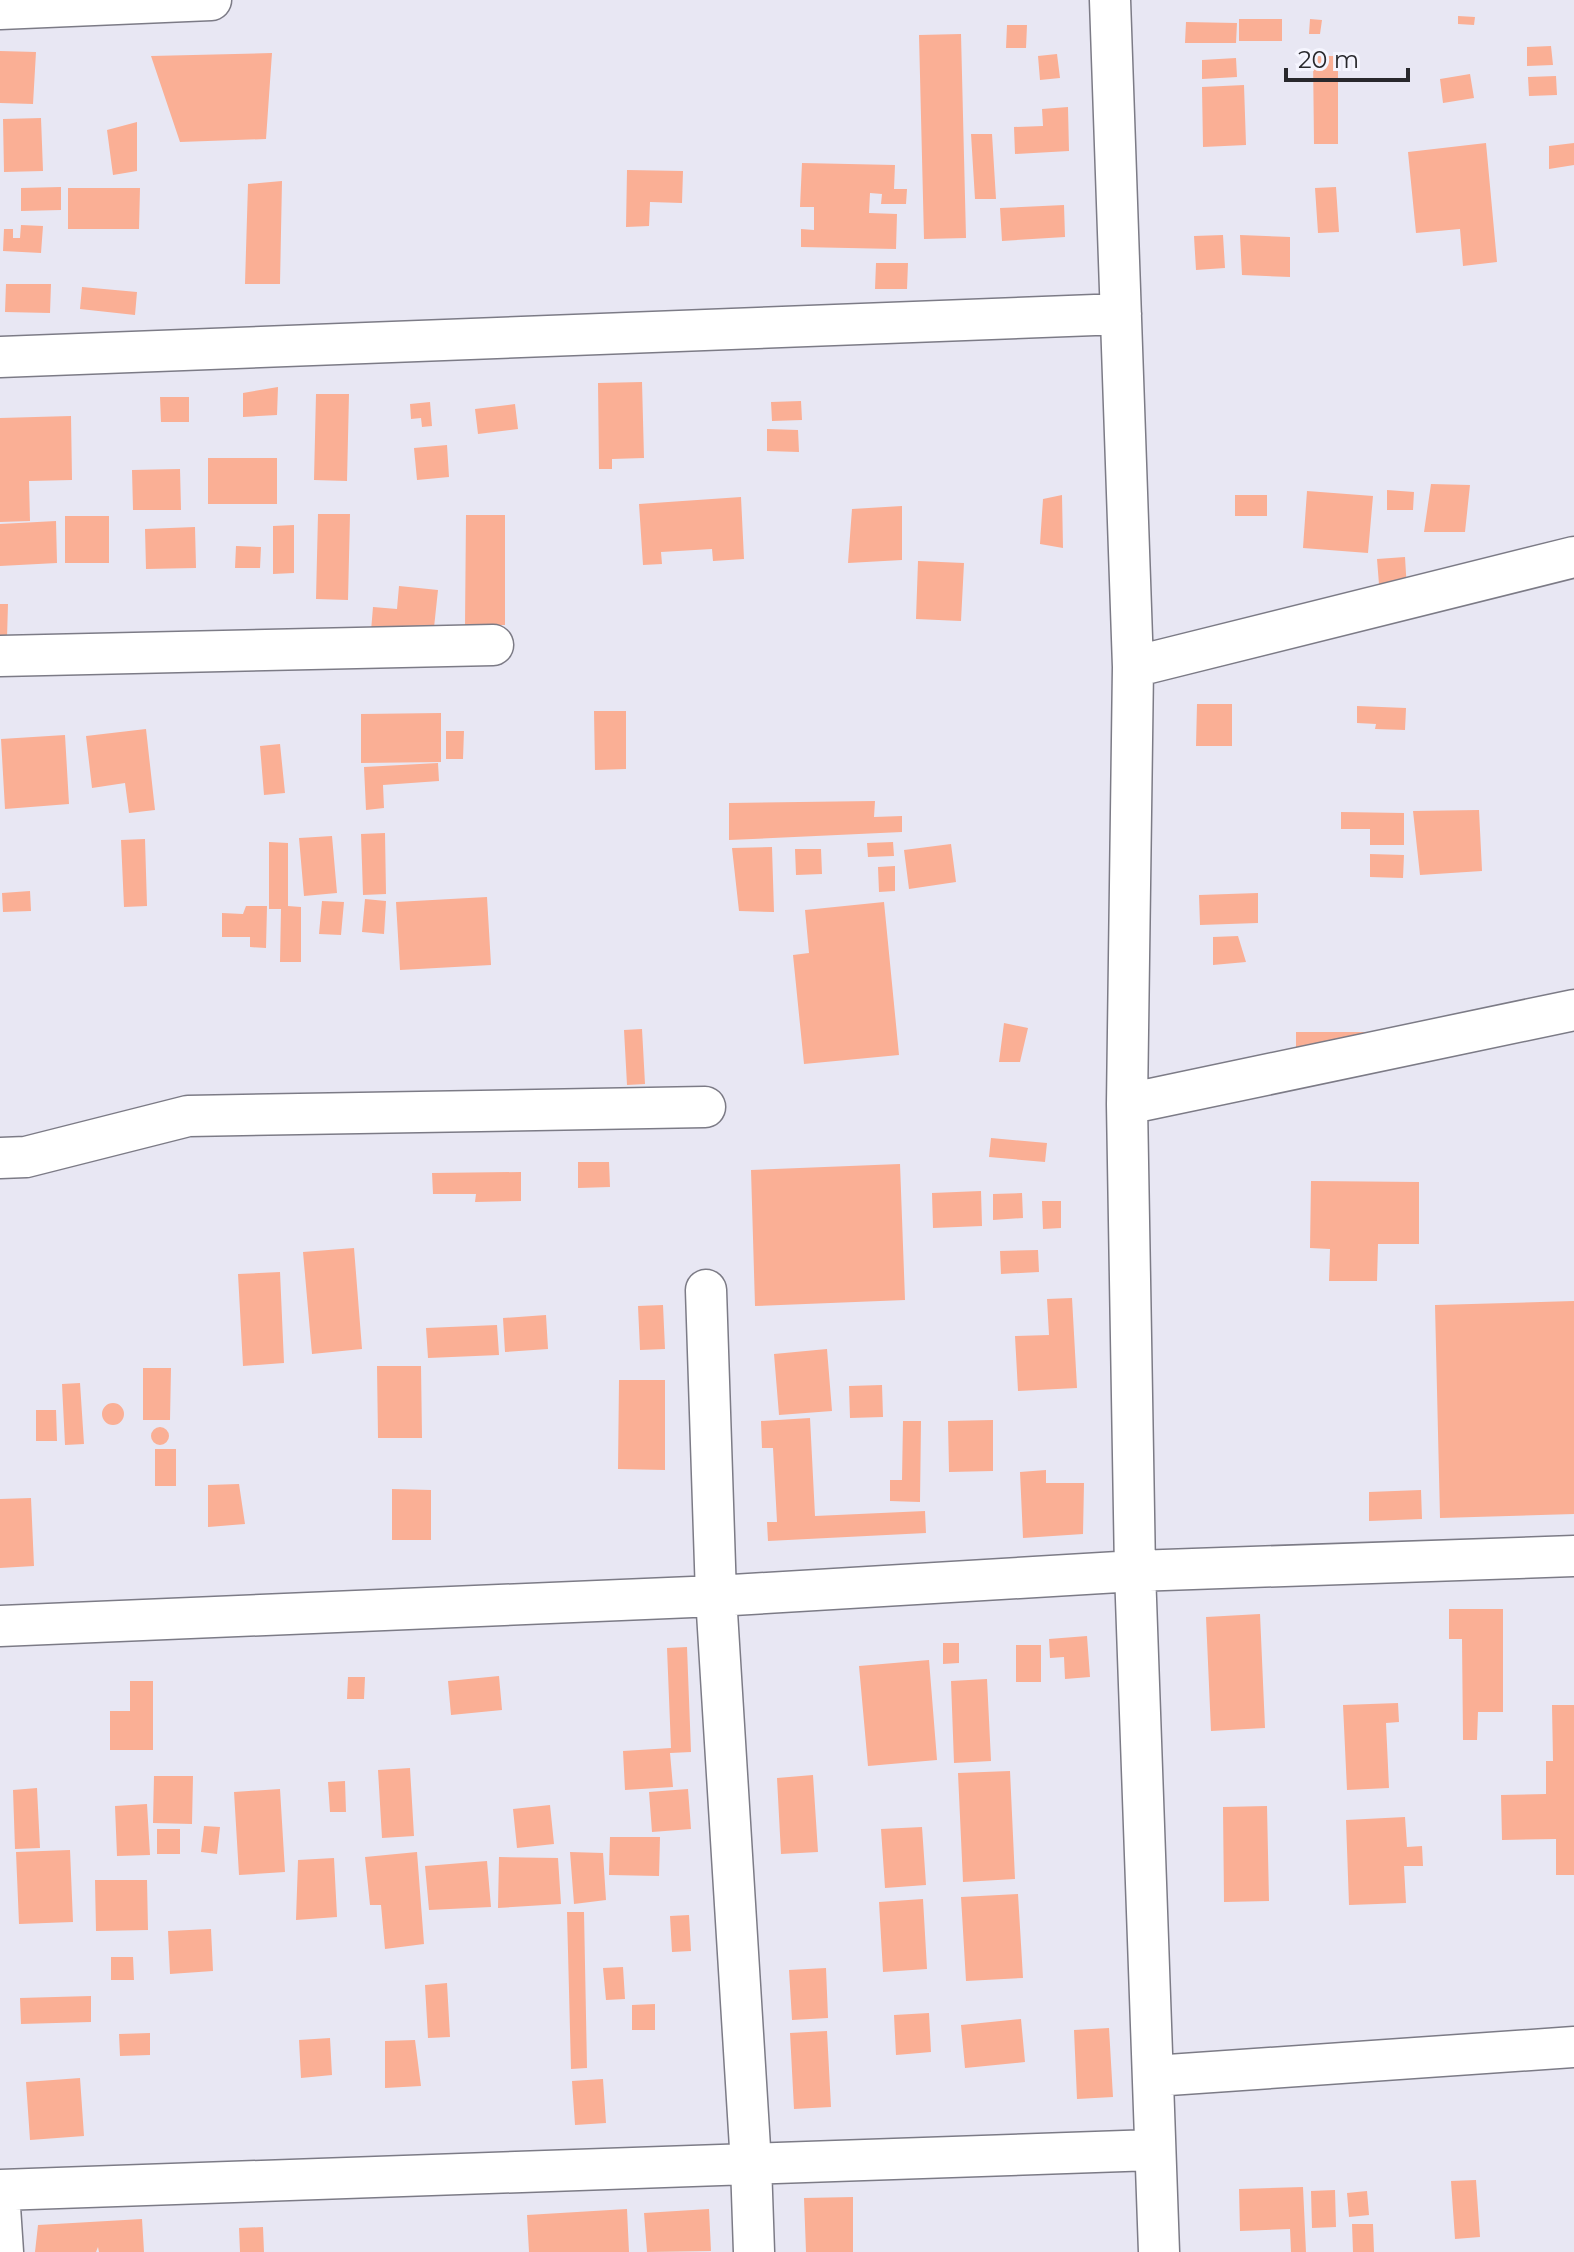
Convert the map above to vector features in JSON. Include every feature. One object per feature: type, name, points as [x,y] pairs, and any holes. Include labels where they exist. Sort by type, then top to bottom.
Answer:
[{"type":"street","points":[[0,9],[211,0]]},
{"type":"street","points":[[1110,0],[1133,667],[1127,1104],[1135,1571],[1154,2076],[1153,2150],[1159,2252]]},
{"type":"street","points":[[0,357],[1121,314]]},
{"type":"street","points":[[1133,667],[1574,557]]},
{"type":"street","points":[[0,656],[493,645]]},
{"type":"street","points":[[1127,1104],[1574,1010]]},
{"type":"street","points":[[0,1158],[26,1157],[188,1116],[705,1107]]},
{"type":"street","points":[[706,1290],[716,1596],[754,2252]]},
{"type":"street","points":[[0,1626],[716,1596],[1135,1571],[1574,1556]]},
{"type":"street","points":[[1154,2076],[1574,2047]]},
{"type":"street","points":[[0,2190],[1153,2150]]},
{"type":"street","points":[[0,2207],[3,2252]]},
{"type":"building","points":[[1458,16],[1475,17],[1474,25],[1458,24]]},
{"type":"building","points":[[1239,19],[1282,19],[1282,41],[1239,41]]},
{"type":"building","points":[[1310,19],[1322,20],[1320,34],[1309,34]]},
{"type":"building","points":[[1186,22],[1237,23],[1236,43],[1185,43]]},
{"type":"building","points":[[1007,25],[1027,25],[1026,48],[1006,48]]},
{"type":"building","points":[[961,34],[966,238],[924,239],[919,35]]},
{"type":"building","points":[[1551,46],[1553,65],[1527,66],[1527,47]]},
{"type":"building","points":[[0,51],[36,52],[33,104],[0,103]]},
{"type":"building","points":[[272,53],[266,139],[180,142],[151,56]]},
{"type":"building","points":[[1057,54],[1060,78],[1040,80],[1038,56]]},
{"type":"building","points":[[1313,56],[1338,56],[1338,144],[1314,144]]},
{"type":"building","points":[[1236,58],[1237,77],[1202,79],[1202,60]]},
{"type":"building","points":[[1470,74],[1474,98],[1443,103],[1440,79]]},
{"type":"building","points":[[1556,76],[1557,95],[1529,96],[1528,77]]},
{"type":"building","points":[[1244,85],[1246,145],[1203,147],[1202,87]]},
{"type":"building","points":[[1068,107],[1069,151],[1015,154],[1014,127],[1043,126],[1042,109]]},
{"type":"building","points":[[41,118],[43,171],[4,172],[3,119]]},
{"type":"building","points":[[137,122],[137,171],[113,175],[107,130]]},
{"type":"building","points":[[971,134],[992,134],[996,199],[975,199]]},
{"type":"building","points":[[1486,143],[1497,262],[1463,266],[1460,229],[1416,233],[1408,152]]},
{"type":"building","points":[[1574,143],[1574,165],[1549,169],[1549,146]]},
{"type":"building","points":[[802,163],[895,165],[894,189],[907,189],[906,204],[881,204],[882,194],[870,193],[869,213],[897,214],[896,249],[801,247],[801,229],[814,230],[814,207],[800,207]]},
{"type":"building","points":[[627,170],[683,171],[682,203],[650,202],[649,226],[626,227]]},
{"type":"building","points":[[282,181],[280,284],[245,284],[248,184]]},
{"type":"building","points":[[61,187],[61,210],[21,211],[21,188]]},
{"type":"building","points":[[1336,187],[1339,232],[1318,233],[1315,188]]},
{"type":"building","points":[[68,188],[140,188],[139,229],[68,229]]},
{"type":"building","points":[[1064,205],[1065,237],[1002,241],[1000,208]]},
{"type":"building","points":[[21,225],[43,226],[41,253],[3,251],[4,229],[13,229],[13,238],[20,238]]},
{"type":"building","points":[[1223,235],[1225,268],[1196,270],[1194,236]]},
{"type":"building","points":[[1240,235],[1290,237],[1290,277],[1242,275]]},
{"type":"building","points":[[876,263],[908,263],[907,289],[875,289]]},
{"type":"building","points":[[6,284],[51,284],[50,313],[5,312]]},
{"type":"building","points":[[82,287],[137,292],[135,315],[80,309]]},
{"type":"building","points":[[642,382],[644,458],[612,459],[612,469],[599,469],[598,383]]},
{"type":"building","points":[[278,387],[277,415],[243,417],[243,393]]},
{"type":"building","points":[[316,394],[349,394],[347,481],[314,480]]},
{"type":"building","points":[[160,397],[189,397],[189,422],[161,422]]},
{"type":"building","points":[[801,401],[802,420],[772,421],[771,402]]},
{"type":"building","points":[[430,402],[432,426],[422,427],[421,418],[411,419],[410,404]]},
{"type":"building","points":[[515,404],[518,429],[478,434],[475,409]]},
{"type":"building","points":[[71,416],[72,480],[29,481],[30,521],[0,522],[0,418]]},
{"type":"building","points":[[767,429],[798,430],[799,452],[767,451]]},
{"type":"building","points":[[447,445],[449,477],[417,480],[414,448]]},
{"type":"building","points":[[208,458],[277,458],[277,504],[208,504]]},
{"type":"building","points":[[180,469],[181,510],[133,510],[132,470]]},
{"type":"building","points":[[1431,484],[1470,485],[1465,532],[1424,532]]},
{"type":"building","points":[[1387,490],[1414,492],[1413,510],[1387,510]]},
{"type":"building","points":[[1307,491],[1373,496],[1368,553],[1303,548]]},
{"type":"building","points":[[1062,495],[1063,548],[1040,544],[1043,499]]},
{"type":"building","points":[[1235,495],[1267,495],[1267,516],[1235,516]]},
{"type":"building","points":[[741,497],[744,559],[713,561],[712,549],[661,552],[662,564],[643,565],[639,504]]},
{"type":"building","points":[[902,506],[902,560],[848,563],[852,509]]},
{"type":"building","points":[[318,514],[350,514],[348,600],[316,599]]},
{"type":"building","points":[[466,515],[505,515],[505,625],[465,625]]},
{"type":"building","points":[[65,516],[109,516],[109,563],[65,563]]},
{"type":"building","points":[[56,521],[57,563],[0,566],[0,524]]},
{"type":"building","points":[[294,525],[294,573],[273,574],[273,526]]},
{"type":"building","points":[[195,527],[196,568],[146,569],[145,529]]},
{"type":"building","points":[[236,546],[261,547],[260,568],[235,568]]},
{"type":"building","points":[[1405,557],[1408,607],[1381,610],[1377,559]]},
{"type":"building","points":[[918,561],[964,563],[961,621],[916,619]]},
{"type":"building","points":[[399,586],[438,590],[433,637],[371,631],[373,607],[397,609]]},
{"type":"building","points":[[0,604],[8,604],[7,638],[0,638]]},
{"type":"building","points":[[1197,704],[1232,704],[1232,746],[1196,746]]},
{"type":"building","points":[[1357,706],[1406,708],[1405,730],[1375,729],[1376,724],[1357,723]]},
{"type":"building","points":[[594,711],[626,711],[626,769],[595,770]]},
{"type":"building","points":[[441,713],[441,762],[361,763],[361,714]]},
{"type":"building","points":[[146,729],[155,810],[129,813],[125,783],[92,788],[86,736]]},
{"type":"building","points":[[446,731],[464,731],[463,759],[446,759]]},
{"type":"building","points":[[65,735],[69,804],[5,809],[1,739]]},
{"type":"building","points":[[280,744],[285,793],[264,795],[260,746]]},
{"type":"building","points":[[438,763],[439,781],[383,785],[384,808],[366,810],[364,767]]},
{"type":"building","points":[[875,801],[874,817],[902,816],[902,832],[729,840],[729,803]]},
{"type":"building","points":[[1479,810],[1482,871],[1420,875],[1413,811]]},
{"type":"building","points":[[1341,812],[1404,813],[1404,845],[1370,845],[1370,829],[1341,829]]},
{"type":"building","points":[[385,833],[386,894],[363,895],[361,834]]},
{"type":"building","points":[[332,836],[337,893],[304,896],[299,838]]},
{"type":"building","points":[[145,839],[147,906],[124,907],[121,840]]},
{"type":"building","points":[[269,842],[288,843],[288,906],[301,907],[301,962],[280,962],[281,909],[269,909]]},
{"type":"building","points":[[893,842],[894,856],[868,857],[867,843]]},
{"type":"building","points":[[951,844],[956,882],[909,889],[904,850]]},
{"type":"building","points":[[772,847],[774,912],[739,911],[732,848]]},
{"type":"building","points":[[795,849],[821,849],[822,874],[796,875]]},
{"type":"building","points":[[1370,854],[1404,855],[1403,878],[1370,877]]},
{"type":"building","points":[[895,866],[895,891],[879,892],[878,867]]},
{"type":"building","points":[[30,891],[31,911],[3,912],[2,893]]},
{"type":"building","points":[[1258,893],[1258,923],[1200,925],[1199,895]]},
{"type":"building","points":[[487,897],[491,965],[400,970],[396,902]]},
{"type":"building","points":[[365,899],[386,901],[384,934],[362,932]]},
{"type":"building","points":[[322,901],[344,902],[341,935],[319,934]]},
{"type":"building","points":[[884,902],[899,1055],[804,1064],[793,955],[809,953],[805,910]]},
{"type":"building","points":[[246,906],[267,906],[266,948],[250,947],[250,937],[222,937],[222,913],[243,914]]},
{"type":"building","points":[[1238,936],[1246,962],[1213,965],[1213,937]]},
{"type":"building","points":[[1004,1023],[1028,1028],[1020,1062],[999,1062]]},
{"type":"building","points":[[642,1029],[645,1084],[627,1085],[624,1030]]},
{"type":"building","points":[[1296,1032],[1381,1032],[1296,1049]]},
{"type":"building","points":[[991,1138],[1047,1143],[1045,1162],[989,1157]]},
{"type":"building","points":[[578,1162],[609,1162],[610,1187],[578,1188]]},
{"type":"building","points":[[900,1164],[905,1300],[755,1306],[751,1170]]},
{"type":"building","points":[[521,1172],[521,1201],[475,1202],[476,1194],[433,1194],[432,1173]]},
{"type":"building","points":[[1311,1181],[1419,1182],[1419,1244],[1378,1244],[1377,1281],[1329,1281],[1330,1249],[1310,1248]]},
{"type":"building","points":[[981,1191],[982,1226],[933,1228],[932,1193]]},
{"type":"building","points":[[1022,1193],[1023,1218],[993,1220],[993,1194]]},
{"type":"building","points":[[1042,1201],[1061,1201],[1061,1228],[1043,1229]]},
{"type":"building","points":[[354,1248],[362,1349],[312,1354],[303,1252]]},
{"type":"building","points":[[1038,1250],[1039,1272],[1001,1274],[1000,1251]]},
{"type":"building","points":[[280,1272],[284,1363],[243,1366],[238,1274]]},
{"type":"building","points":[[1072,1298],[1077,1388],[1018,1391],[1015,1336],[1049,1335],[1047,1299]]},
{"type":"building","points":[[1574,1301],[1574,1514],[1440,1518],[1435,1305]]},
{"type":"building","points":[[663,1305],[665,1349],[640,1350],[638,1306]]},
{"type":"building","points":[[546,1315],[548,1349],[505,1352],[503,1318]]},
{"type":"building","points":[[497,1325],[499,1355],[428,1358],[426,1328]]},
{"type":"building","points":[[827,1349],[832,1411],[779,1415],[774,1354]]},
{"type":"building","points":[[377,1366],[421,1366],[422,1438],[378,1438]]},
{"type":"building","points":[[143,1368],[171,1368],[170,1420],[143,1420]]},
{"type":"building","points":[[619,1380],[665,1380],[665,1470],[618,1469]]},
{"type":"building","points":[[80,1383],[84,1444],[65,1445],[62,1384]]},
{"type":"building","points":[[882,1385],[883,1417],[850,1418],[849,1386]]},
{"type":"building","points":[[113,1403],[121,1406],[124,1414],[121,1422],[113,1425],[105,1422],[102,1414],[105,1406]]},
{"type":"building","points":[[36,1410],[56,1410],[57,1441],[36,1441]]},
{"type":"building","points":[[810,1418],[815,1516],[925,1511],[926,1533],[768,1541],[767,1522],[777,1522],[773,1448],[762,1448],[761,1421]]},
{"type":"building","points":[[993,1420],[993,1471],[949,1472],[948,1421]]},
{"type":"building","points":[[903,1421],[921,1421],[920,1502],[890,1501],[890,1480],[902,1480]]},
{"type":"building","points":[[160,1427],[169,1436],[160,1445],[151,1436]]},
{"type":"building","points":[[155,1449],[176,1449],[176,1486],[155,1486]]},
{"type":"building","points":[[1046,1470],[1046,1483],[1084,1483],[1083,1534],[1023,1538],[1020,1472]]},
{"type":"building","points":[[239,1484],[245,1524],[208,1527],[208,1485]]},
{"type":"building","points":[[392,1489],[431,1490],[431,1540],[392,1540]]},
{"type":"building","points":[[1421,1490],[1422,1519],[1369,1521],[1369,1492]]},
{"type":"building","points":[[31,1498],[34,1566],[0,1568],[0,1499]]},
{"type":"building","points":[[1449,1609],[1503,1609],[1503,1712],[1478,1712],[1477,1740],[1463,1740],[1462,1639],[1449,1639]]},
{"type":"building","points":[[1260,1614],[1265,1728],[1211,1731],[1206,1617]]},
{"type":"building","points":[[1087,1636],[1090,1677],[1065,1679],[1064,1657],[1050,1658],[1049,1639]]},
{"type":"building","points":[[943,1643],[959,1643],[959,1663],[943,1664]]},
{"type":"building","points":[[1016,1645],[1041,1645],[1041,1682],[1016,1682]]},
{"type":"building","points":[[687,1647],[691,1752],[670,1753],[673,1787],[625,1790],[623,1751],[671,1748],[667,1648]]},
{"type":"building","points":[[929,1660],[937,1760],[868,1766],[859,1666]]},
{"type":"building","points":[[499,1676],[502,1710],[451,1715],[448,1681]]},
{"type":"building","points":[[348,1677],[365,1677],[364,1699],[347,1699]]},
{"type":"building","points":[[987,1679],[991,1761],[954,1763],[951,1681]]},
{"type":"building","points":[[130,1681],[153,1681],[153,1750],[110,1750],[110,1711],[130,1711]]},
{"type":"building","points":[[1398,1703],[1399,1722],[1386,1723],[1389,1788],[1347,1790],[1343,1705]]},
{"type":"building","points":[[1552,1705],[1574,1705],[1574,1875],[1556,1875],[1556,1839],[1502,1840],[1501,1795],[1546,1794],[1546,1761],[1553,1761]]},
{"type":"building","points":[[410,1768],[414,1836],[382,1838],[378,1770]]},
{"type":"building","points":[[1010,1771],[1015,1879],[963,1882],[958,1773]]},
{"type":"building","points":[[813,1775],[818,1852],[781,1854],[777,1778]]},
{"type":"building","points":[[154,1776],[193,1776],[192,1824],[153,1823]]},
{"type":"building","points":[[345,1781],[346,1812],[330,1812],[328,1782]]},
{"type":"building","points":[[37,1788],[40,1848],[15,1849],[13,1790]]},
{"type":"building","points":[[280,1789],[285,1872],[239,1875],[234,1792]]},
{"type":"building","points":[[688,1789],[691,1829],[652,1832],[649,1792]]},
{"type":"building","points":[[147,1804],[150,1855],[117,1856],[115,1806]]},
{"type":"building","points":[[550,1805],[554,1844],[517,1848],[513,1809]]},
{"type":"building","points":[[1267,1806],[1269,1901],[1224,1902],[1223,1807]]},
{"type":"building","points":[[1405,1817],[1407,1847],[1422,1846],[1423,1866],[1404,1866],[1406,1903],[1349,1905],[1346,1820]]},
{"type":"building","points":[[204,1826],[220,1827],[217,1854],[201,1852]]},
{"type":"building","points":[[922,1827],[926,1885],[885,1888],[881,1829]]},
{"type":"building","points":[[157,1829],[180,1829],[180,1854],[157,1854]]},
{"type":"building","points":[[610,1837],[660,1837],[659,1876],[609,1875]]},
{"type":"building","points":[[70,1850],[73,1922],[19,1924],[16,1852]]},
{"type":"building","points":[[417,1852],[424,1944],[385,1949],[381,1905],[370,1905],[365,1857]]},
{"type":"building","points":[[570,1852],[603,1853],[606,1900],[574,1904]]},
{"type":"building","points":[[499,1857],[558,1858],[561,1904],[498,1908]]},
{"type":"building","points":[[334,1858],[337,1917],[296,1920],[298,1860]]},
{"type":"building","points":[[487,1861],[491,1907],[429,1910],[425,1866]]},
{"type":"building","points":[[95,1880],[147,1880],[148,1930],[96,1931]]},
{"type":"building","points":[[1018,1894],[1023,1978],[966,1981],[961,1897]]},
{"type":"building","points":[[923,1899],[927,1969],[883,1972],[879,1902]]},
{"type":"building","points":[[567,1912],[584,1912],[587,2068],[571,2069]]},
{"type":"building","points":[[689,1915],[691,1951],[672,1952],[670,1916]]},
{"type":"building","points":[[211,1929],[213,1971],[170,1974],[168,1931]]},
{"type":"building","points":[[111,1957],[133,1957],[134,1980],[111,1980]]},
{"type":"building","points":[[623,1967],[625,1999],[606,2000],[603,1968]]},
{"type":"building","points":[[826,1968],[828,2018],[792,2020],[789,1970]]},
{"type":"building","points":[[447,1983],[450,2037],[428,2038],[425,1985]]},
{"type":"building","points":[[91,1996],[91,2022],[21,2024],[20,1998]]},
{"type":"building","points":[[655,2004],[655,2030],[632,2030],[632,2005]]},
{"type":"building","points":[[929,2013],[931,2052],[896,2055],[894,2015]]},
{"type":"building","points":[[1021,2019],[1025,2062],[965,2068],[961,2025]]},
{"type":"building","points":[[1109,2028],[1113,2097],[1077,2099],[1074,2030]]},
{"type":"building","points":[[827,2031],[831,2107],[794,2109],[790,2033]]},
{"type":"building","points":[[150,2033],[150,2055],[120,2056],[119,2034]]},
{"type":"building","points":[[330,2038],[332,2075],[301,2078],[299,2040]]},
{"type":"building","points":[[415,2040],[421,2086],[385,2088],[385,2041]]},
{"type":"building","points":[[80,2078],[84,2136],[30,2140],[26,2082]]},
{"type":"building","points":[[603,2079],[606,2123],[575,2125],[572,2081]]},
{"type":"building","points":[[1476,2180],[1480,2237],[1455,2239],[1451,2181]]},
{"type":"building","points":[[1303,2187],[1306,2252],[1291,2252],[1290,2229],[1240,2231],[1239,2189]]},
{"type":"building","points":[[1335,2190],[1336,2227],[1312,2228],[1311,2191]]},
{"type":"building","points":[[1367,2191],[1369,2215],[1349,2217],[1347,2193]]},
{"type":"building","points":[[853,2197],[853,2252],[806,2252],[804,2198]]},
{"type":"building","points":[[627,2209],[629,2252],[529,2252],[527,2215]]},
{"type":"building","points":[[709,2209],[711,2251],[647,2252],[644,2213]]},
{"type":"building","points":[[142,2219],[144,2252],[99,2252],[98,2247],[96,2252],[35,2252],[38,2225]]},
{"type":"building","points":[[1352,2224],[1373,2224],[1374,2252],[1353,2252]]},
{"type":"building","points":[[263,2227],[264,2252],[240,2252],[239,2228]]}]
